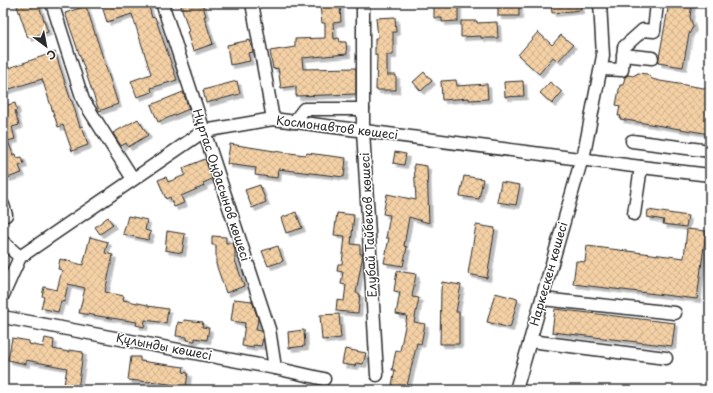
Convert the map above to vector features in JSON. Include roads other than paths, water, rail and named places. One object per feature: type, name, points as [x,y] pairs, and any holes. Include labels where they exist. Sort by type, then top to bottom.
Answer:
[{"type":"street","points":[[52,3],[83,100],[133,179]]},
{"type":"street","name":"Нұртас Оңдасынов көшесі","points":[[162,3],[269,329],[275,368]]},
{"type":"street","points":[[252,3],[273,119]]},
{"type":"street","name":"Елубай Тайбеков көшесі","points":[[363,3],[363,130],[377,375]]},
{"type":"street","name":"Наркескен көшесі","points":[[516,390],[580,165],[583,159],[603,56],[600,3]]},
{"type":"street","points":[[601,69],[622,70],[624,47],[643,30],[654,31],[657,3]]},
{"type":"street","points":[[623,55],[652,58]]},
{"type":"street","points":[[294,122],[304,109],[363,109]]},
{"type":"street","name":"Космонавтов көшесі","points":[[20,256],[204,131],[273,119],[583,159],[641,168],[710,175]]},
{"type":"street","points":[[632,141],[710,151]]},
{"type":"street","points":[[634,214],[641,168]]},
{"type":"street","points":[[3,242],[20,256],[3,295]]},
{"type":"street","points":[[542,299],[675,313]]},
{"type":"street","name":"Құлынды көшесі","points":[[3,317],[275,368],[324,379]]},
{"type":"street","points":[[530,341],[666,358]]}]
